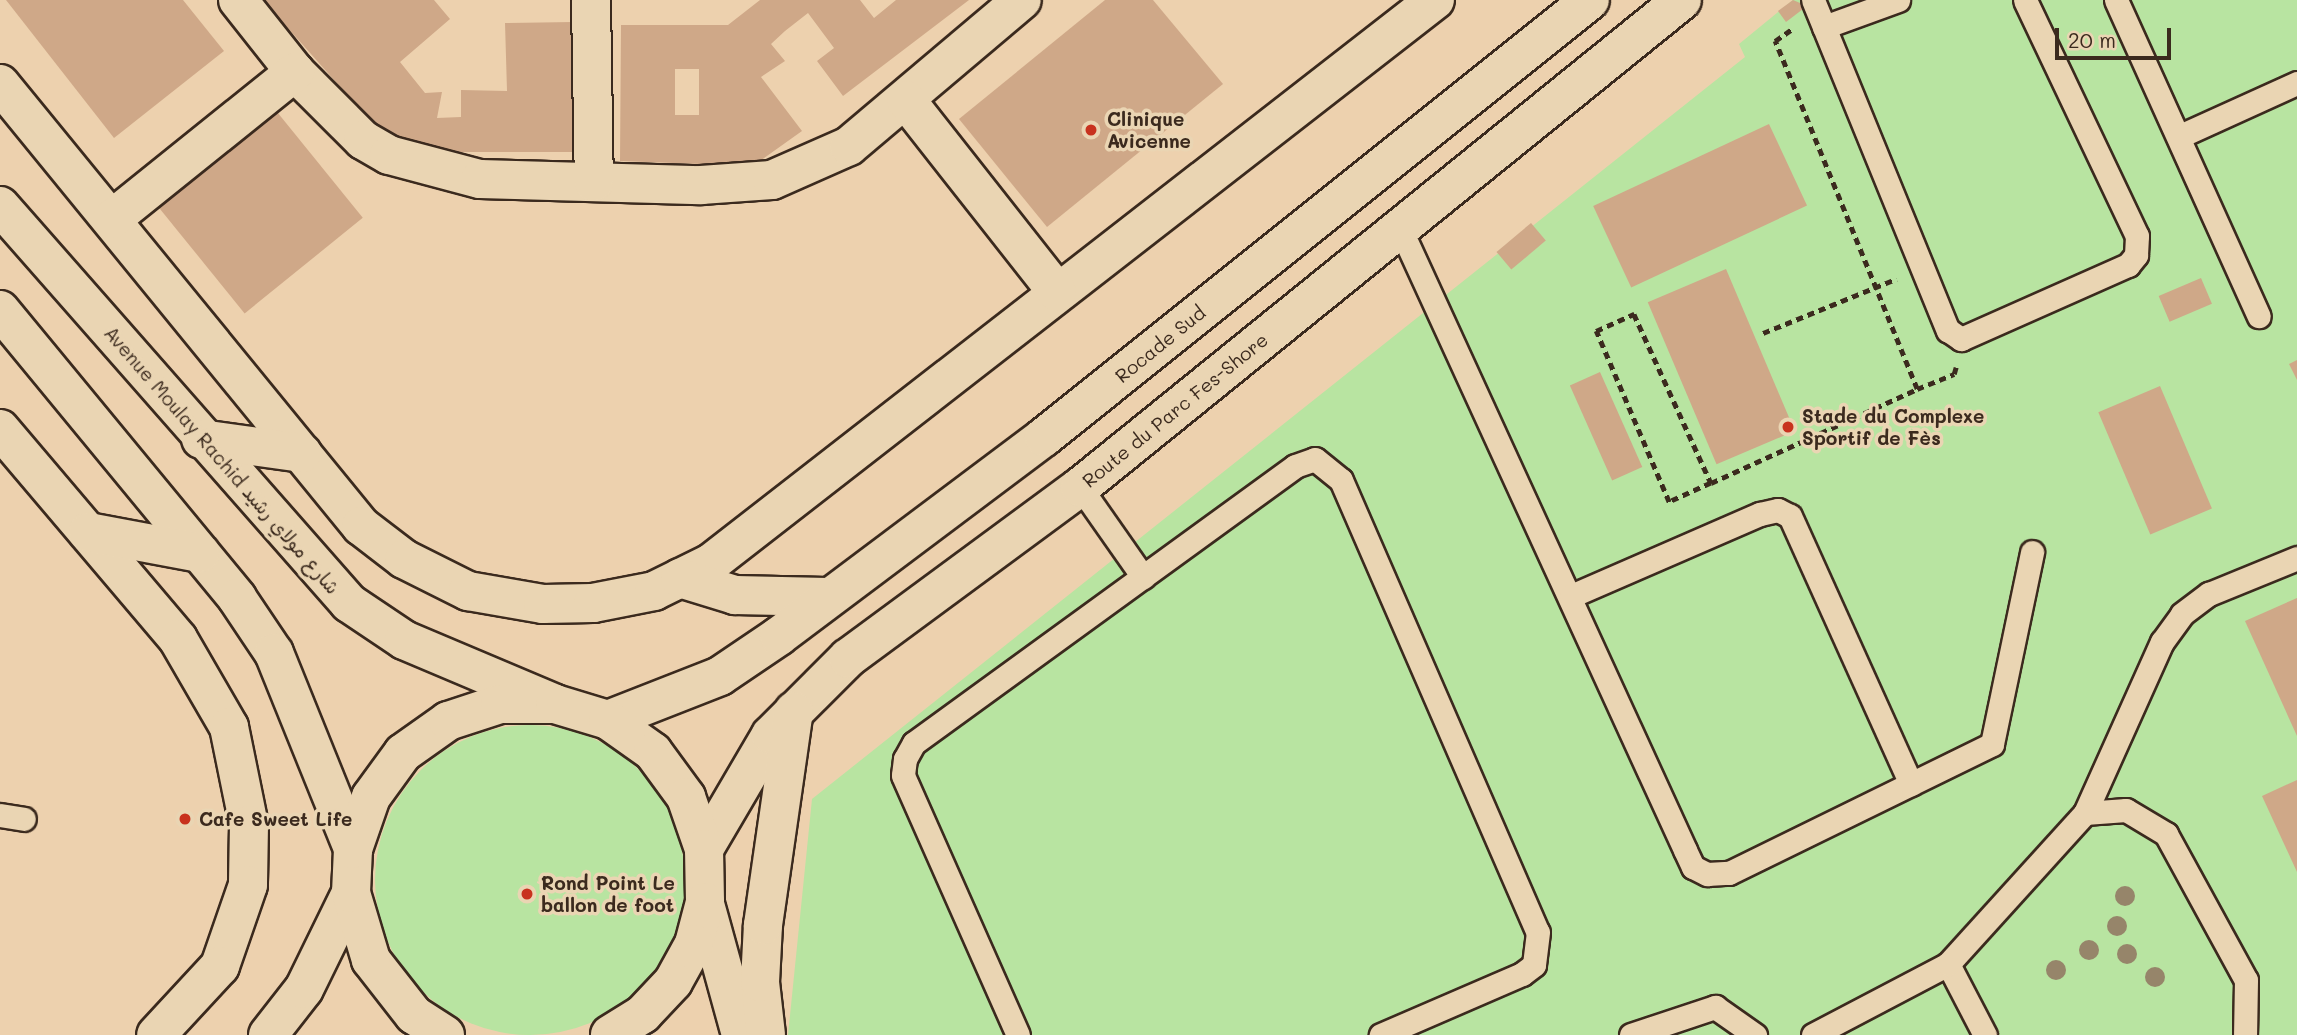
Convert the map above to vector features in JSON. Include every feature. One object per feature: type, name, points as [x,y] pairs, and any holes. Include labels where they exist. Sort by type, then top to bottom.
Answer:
[{"type":"main road","points":[[238,0],[295,72],[363,140],[389,155],[480,179],[594,182],[772,180],[849,146],[1022,0]]},
{"type":"main road","points":[[591,0],[594,182]]},
{"type":"main road","points":[[0,83],[361,526],[404,559],[468,591],[543,604],[593,603],[654,591],[711,563],[1435,0]]},
{"type":"main road","name":"Rocade Sud","points":[[608,720],[720,676],[1044,437],[1590,0]]},
{"type":"main road","name":"Route du Parc Fes-Shore","points":[[704,849],[771,735],[795,707],[848,658],[1080,487],[1682,0]]},
{"type":"main road","points":[[112,219],[295,72]]},
{"type":"main road","points":[[906,100],[1057,292]]},
{"type":"main road","name":"Avenue Moulay Rachid شارع مولاي رشيد","points":[[0,206],[201,439],[349,603],[416,645],[555,704]]},
{"type":"main road","points":[[0,310],[200,552],[274,653],[353,849]]},
{"type":"main road","points":[[0,429],[88,532],[209,684],[229,727],[249,825],[248,885],[225,955],[198,995],[156,1035]]},
{"type":"main road","points":[[201,439],[302,453]]},
{"type":"main road","points":[[88,532],[200,552]]},
{"type":"main road","points":[[680,578],[735,595],[827,597]]},
{"type":"main road","points":[[444,1035],[390,990],[358,927],[351,893],[353,849],[370,797],[403,753],[436,729],[500,704],[555,704],[608,720],[653,752],[686,797],[704,849],[705,902],[741,1035]]},
{"type":"main road","points":[[766,1035],[760,982],[763,925],[795,707]]},
{"type":"main road","points":[[268,1035],[304,989],[351,893]]},
{"type":"main road","points":[[610,1035],[643,1014],[673,982],[694,944],[705,902]]},
{"type":"lane","points":[[1898,0],[1819,14],[1948,330],[1961,339],[2128,265],[2136,255],[2137,236],[2025,0]]},
{"type":"lane","points":[[2116,0],[2180,136],[2259,316]]},
{"type":"lane","points":[[2180,136],[2297,83]]},
{"type":"lane","points":[[1400,228],[1693,867],[1707,874],[1729,873],[1992,744],[2032,552]]},
{"type":"lane","points":[[1018,1035],[903,775],[905,760],[914,744],[1295,466],[1315,460],[1341,480],[1538,932],[1539,949],[1522,974],[1381,1035]]},
{"type":"lane","points":[[1080,487],[1143,577]]},
{"type":"lane","points":[[1571,596],[1760,514],[1778,510],[1790,516],[1911,784]]},
{"type":"lane","points":[[1813,1035],[1948,964],[2085,813],[2162,642],[2182,614],[2209,594],[2297,558]]},
{"type":"lane","points":[[2085,813],[2126,810],[2166,834],[2246,980],[2245,1035]]},
{"type":"lane","points":[[0,815],[24,818]]},
{"type":"lane","points":[[1948,964],[1985,1035]]},
{"type":"lane","points":[[1631,1035],[1715,1007],[1755,1035]]},
{"type":"path","points":[[1819,14],[1775,41],[1873,288],[1917,390]]},
{"type":"path","points":[[1763,333],[1923,269]]},
{"type":"path","points":[[1711,483],[1634,314],[1596,331],[1669,502],[1954,374],[1961,339]]},
{"type":"green space","name":"Stade du Complexe Sportif de Fès","points":[[1793,0],[2297,0],[2297,1035],[788,1035],[812,799],[1745,57],[1739,44]]},
{"type":"green space","points":[[530,725],[560,728],[589,737],[616,751],[640,770],[659,794],[673,821],[682,850],[685,880],[682,910],[673,939],[659,966],[640,990],[616,1009],[589,1023],[560,1032],[530,1035],[500,1032],[471,1023],[444,1009],[420,990],[401,966],[387,939],[378,910],[375,880],[378,850],[387,821],[401,794],[420,770],[444,751],[471,737],[500,728]]},
{"type":"building","points":[[6,0],[183,0],[224,51],[114,138]]},
{"type":"building","points":[[263,0],[434,0],[450,19],[400,62],[425,93],[442,92],[437,118],[461,117],[461,90],[507,91],[505,23],[573,22],[572,152],[398,152]]},
{"type":"building","points":[[760,0],[860,0],[874,18],[896,0],[969,0],[843,96],[817,61],[834,48],[808,13],[771,44],[785,61],[761,77],[802,131],[753,166],[620,161],[621,25],[728,25]],"holes":[[[675,69],[699,69],[699,115],[675,115]]]},
{"type":"building","points":[[1105,0],[1153,0],[1223,84],[1047,227],[959,119]]},
{"type":"building","points":[[1793,0],[1807,6],[1786,22],[1778,11]]},
{"type":"building","points":[[269,102],[363,218],[245,313],[151,198]]},
{"type":"building","points":[[1769,124],[1807,206],[1631,288],[1593,206]]},
{"type":"building","points":[[1531,223],[1546,241],[1511,270],[1497,252]]},
{"type":"building","points":[[1726,269],[1795,431],[1717,464],[1648,302]]},
{"type":"building","points":[[2201,278],[2212,304],[2170,322],[2159,296]]},
{"type":"building","points":[[2297,360],[2297,380],[2289,364]]},
{"type":"building","points":[[1600,372],[1642,467],[1612,480],[1570,385]]},
{"type":"building","points":[[2160,386],[2212,508],[2150,535],[2098,412]]},
{"type":"building","points":[[2297,598],[2297,736],[2245,621]]},
{"type":"building","points":[[2297,780],[2297,872],[2262,796]]},
{"type":"place","name":"Clinique Avicenne","points":[[1091,130]]},
{"type":"place","name":"Stade du Complexe Sportif de Fès","points":[[1788,427]]},
{"type":"place","name":"Cafe Sweet Life","points":[[185,819]]},
{"type":"place","name":"Rond Point Le ballon de foot","points":[[527,894]]}]
